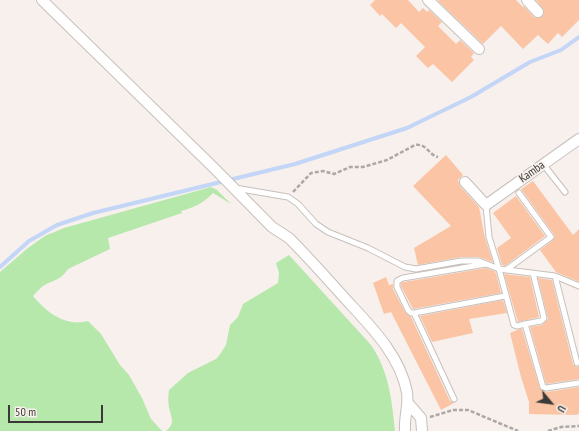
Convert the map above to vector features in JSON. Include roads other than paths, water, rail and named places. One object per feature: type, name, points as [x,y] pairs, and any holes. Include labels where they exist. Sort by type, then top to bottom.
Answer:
[{"type":"street","points":[[42,0],[215,168],[272,227],[294,244],[372,327],[386,345],[397,363],[406,391],[408,403],[404,421],[405,431]]},
{"type":"street","points":[[428,0],[479,49]]},
{"type":"street","points":[[527,0],[538,12]]},
{"type":"street","name":"Kamba","points":[[486,205],[579,140]]},
{"type":"street","points":[[464,182],[486,205]]},
{"type":"street","points":[[408,403],[421,418],[422,431]]},
{"type":"lane","points":[[543,164],[565,192]]},
{"type":"lane","points":[[233,187],[288,197],[298,204],[316,224],[328,232],[348,242],[368,248],[405,267],[416,269],[461,261],[479,261],[499,269],[555,276],[579,286]]},
{"type":"lane","points":[[506,270],[551,237],[519,193]]},
{"type":"lane","points":[[486,205],[489,236],[514,325],[517,326],[541,321],[544,318],[533,273]]},
{"type":"lane","points":[[487,264],[402,278],[398,281],[397,287],[408,310],[411,313],[505,296]]},
{"type":"lane","points":[[555,276],[577,363]]},
{"type":"lane","points":[[414,313],[454,399]]},
{"type":"lane","points":[[525,324],[544,388],[579,383]]},
{"type":"waterway","points":[[0,267],[29,241],[57,225],[93,213],[295,164],[407,128],[471,97],[530,62],[561,50],[579,37]]}]
